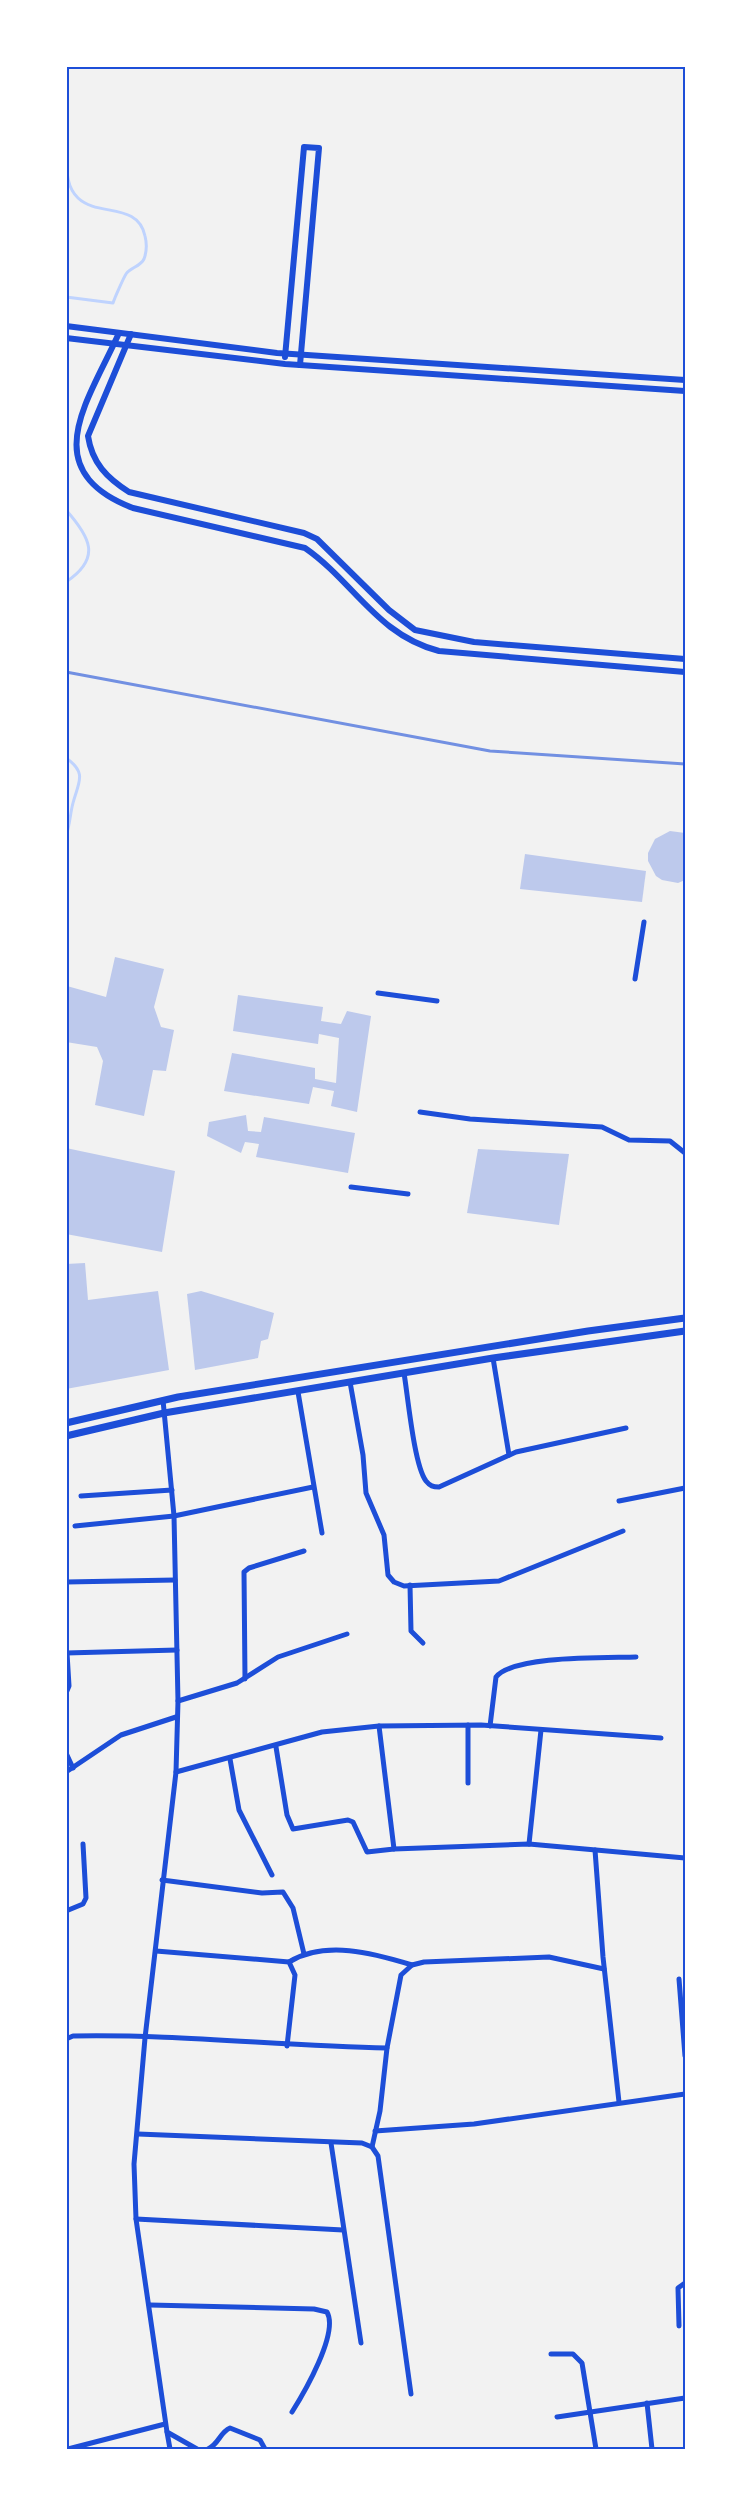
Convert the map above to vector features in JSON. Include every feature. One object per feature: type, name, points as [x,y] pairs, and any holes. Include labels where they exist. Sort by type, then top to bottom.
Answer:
[{"type":"main road","points":[[66,1423],[163,1400],[588,1331],[685,1318]]},
{"type":"main road","points":[[66,1436],[165,1413],[493,1358],[685,1330]]},
{"type":"street","points":[[285,364],[304,147],[320,148],[300,365]]},
{"type":"street","points":[[66,326],[285,353],[685,380]]},
{"type":"street","points":[[119,333],[75,432],[78,460],[94,486],[108,498],[133,508],[305,548],[318,556],[375,616],[399,635],[420,646],[439,651],[685,672]]},
{"type":"street","points":[[131,334],[88,435],[90,450],[99,467],[111,480],[129,492],[304,533],[317,539],[389,610],[415,630],[485,643],[685,659]]},
{"type":"street","points":[[68,338],[285,364],[685,391]]},
{"type":"street","points":[[635,979],[644,922]]},
{"type":"street","points":[[378,993],[437,1001]]},
{"type":"street","points":[[420,1112],[470,1119],[602,1127],[629,1140],[670,1141],[685,1153]]},
{"type":"street","points":[[351,1187],[408,1194]]},
{"type":"street","points":[[493,1358],[509,1455]]},
{"type":"street","points":[[404,1373],[419,1462],[427,1482],[432,1486],[439,1487],[509,1455],[626,1428]]},
{"type":"street","points":[[350,1382],[363,1455],[366,1493],[384,1535],[388,1575],[394,1582],[410,1586],[499,1581],[623,1531]]},
{"type":"street","points":[[298,1392],[322,1533]]},
{"type":"street","points":[[163,1400],[174,1516],[178,1701],[176,1772],[144,2037],[134,2164],[136,2219],[170,2449]]},
{"type":"street","points":[[75,1526],[174,1516],[314,1487]]},
{"type":"street","points":[[619,1501],[685,1488]]},
{"type":"street","points":[[81,1496],[172,1490]]},
{"type":"street","points":[[245,1679],[244,1572],[249,1568],[304,1551]]},
{"type":"street","points":[[66,1582],[175,1580]]},
{"type":"street","points":[[410,1586],[411,1631],[423,1643]]},
{"type":"street","points":[[178,1701],[245,1679],[278,1657],[347,1634]]},
{"type":"street","points":[[66,1693],[69,1686],[67,1653],[177,1650]]},
{"type":"street","points":[[490,1726],[496,1677],[501,1671],[542,1661],[636,1657]]},
{"type":"street","points":[[66,1772],[121,1735],[176,1717]]},
{"type":"street","points":[[468,1725],[468,1783]]},
{"type":"street","points":[[176,1772],[276,1747],[321,1732],[379,1726],[468,1725],[661,1738]]},
{"type":"street","points":[[379,1726],[394,1848]]},
{"type":"street","points":[[529,1844],[541,1730]]},
{"type":"street","points":[[276,1747],[287,1815],[293,1829],[348,1820],[355,1826],[365,1851],[529,1844],[685,1857]]},
{"type":"street","points":[[66,1754],[73,1768]]},
{"type":"street","points":[[230,1759],[239,1810],[272,1875]]},
{"type":"street","points":[[66,1911],[83,1904],[86,1898],[82,1844]]},
{"type":"street","points":[[595,1851],[604,1969],[619,2102]]},
{"type":"street","points":[[162,1880],[262,1893],[283,1892],[293,1908],[304,1954]]},
{"type":"street","points":[[156,1952],[289,1962],[304,1954],[334,1951],[359,1953],[412,1965],[549,1957],[604,1969]]},
{"type":"street","points":[[287,2046],[295,1975],[289,1962]]},
{"type":"street","points":[[411,2394],[378,2156],[372,2146],[401,1976],[412,1965]]},
{"type":"street","points":[[679,1979],[685,2056]]},
{"type":"street","points":[[66,2039],[73,2036],[144,2037],[287,2046],[387,2048]]},
{"type":"street","points":[[375,2131],[474,2124],[685,2094]]},
{"type":"street","points":[[138,2134],[362,2143],[372,2146]]},
{"type":"street","points":[[331,2143],[362,2343]]},
{"type":"street","points":[[136,2219],[343,2230]]},
{"type":"street","points":[[679,2326],[679,2286],[685,2283]]},
{"type":"street","points":[[150,2305],[314,2309],[327,2312],[330,2320],[315,2372],[292,2412]]},
{"type":"street","points":[[551,2354],[573,2354],[579,2358],[586,2375],[596,2449]]},
{"type":"street","points":[[557,2417],[685,2398]]},
{"type":"street","points":[[647,2403],[652,2449]]},
{"type":"street","points":[[68,2449],[165,2424]]},
{"type":"street","points":[[208,2449],[219,2442],[225,2431],[230,2428],[260,2440],[265,2449]]},
{"type":"street","points":[[167,2432],[197,2449]]},
{"type":"building","points":[[670,831],[685,833],[685,880],[678,883],[662,880],[656,876],[648,861],[648,853],[655,839]]},
{"type":"building","points":[[525,854],[646,871],[642,902],[520,889]]},
{"type":"building","points":[[115,957],[164,969],[154,1007],[161,1027],[174,1030],[166,1071],[153,1070],[144,1116],[95,1105],[103,1061],[97,1047],[66,1042],[67,986],[106,997]]},
{"type":"building","points":[[238,995],[323,1007],[321,1021],[341,1024],[347,1011],[371,1016],[357,1112],[331,1106],[334,1091],[313,1087],[309,1104],[224,1091],[232,1053],[315,1068],[315,1079],[336,1083],[339,1038],[319,1034],[318,1044],[233,1031]]},
{"type":"building","points":[[246,1115],[248,1131],[261,1132],[264,1117],[355,1133],[348,1173],[256,1157],[259,1144],[245,1142],[241,1153],[207,1136],[209,1122]]},
{"type":"building","points":[[66,1148],[175,1171],[162,1252],[66,1234]]},
{"type":"building","points":[[478,1149],[569,1154],[559,1225],[467,1213]]},
{"type":"building","points":[[85,1263],[88,1300],[158,1291],[169,1370],[66,1389],[66,1264]]},
{"type":"building","points":[[201,1291],[274,1313],[268,1339],[261,1341],[258,1358],[195,1370],[187,1294]]},
{"type":"waterway","points":[[66,150],[68,176],[71,188],[78,198],[86,204],[134,218],[141,225],[146,248],[144,259],[126,274],[113,303],[66,297]]},
{"type":"waterway","points":[[66,510],[81,529],[88,547],[85,564],[66,582]]},
{"type":"waterway","points":[[66,758],[73,763],[80,779],[66,836]]},
{"type":"railway","points":[[66,672],[490,751],[685,764]]}]
